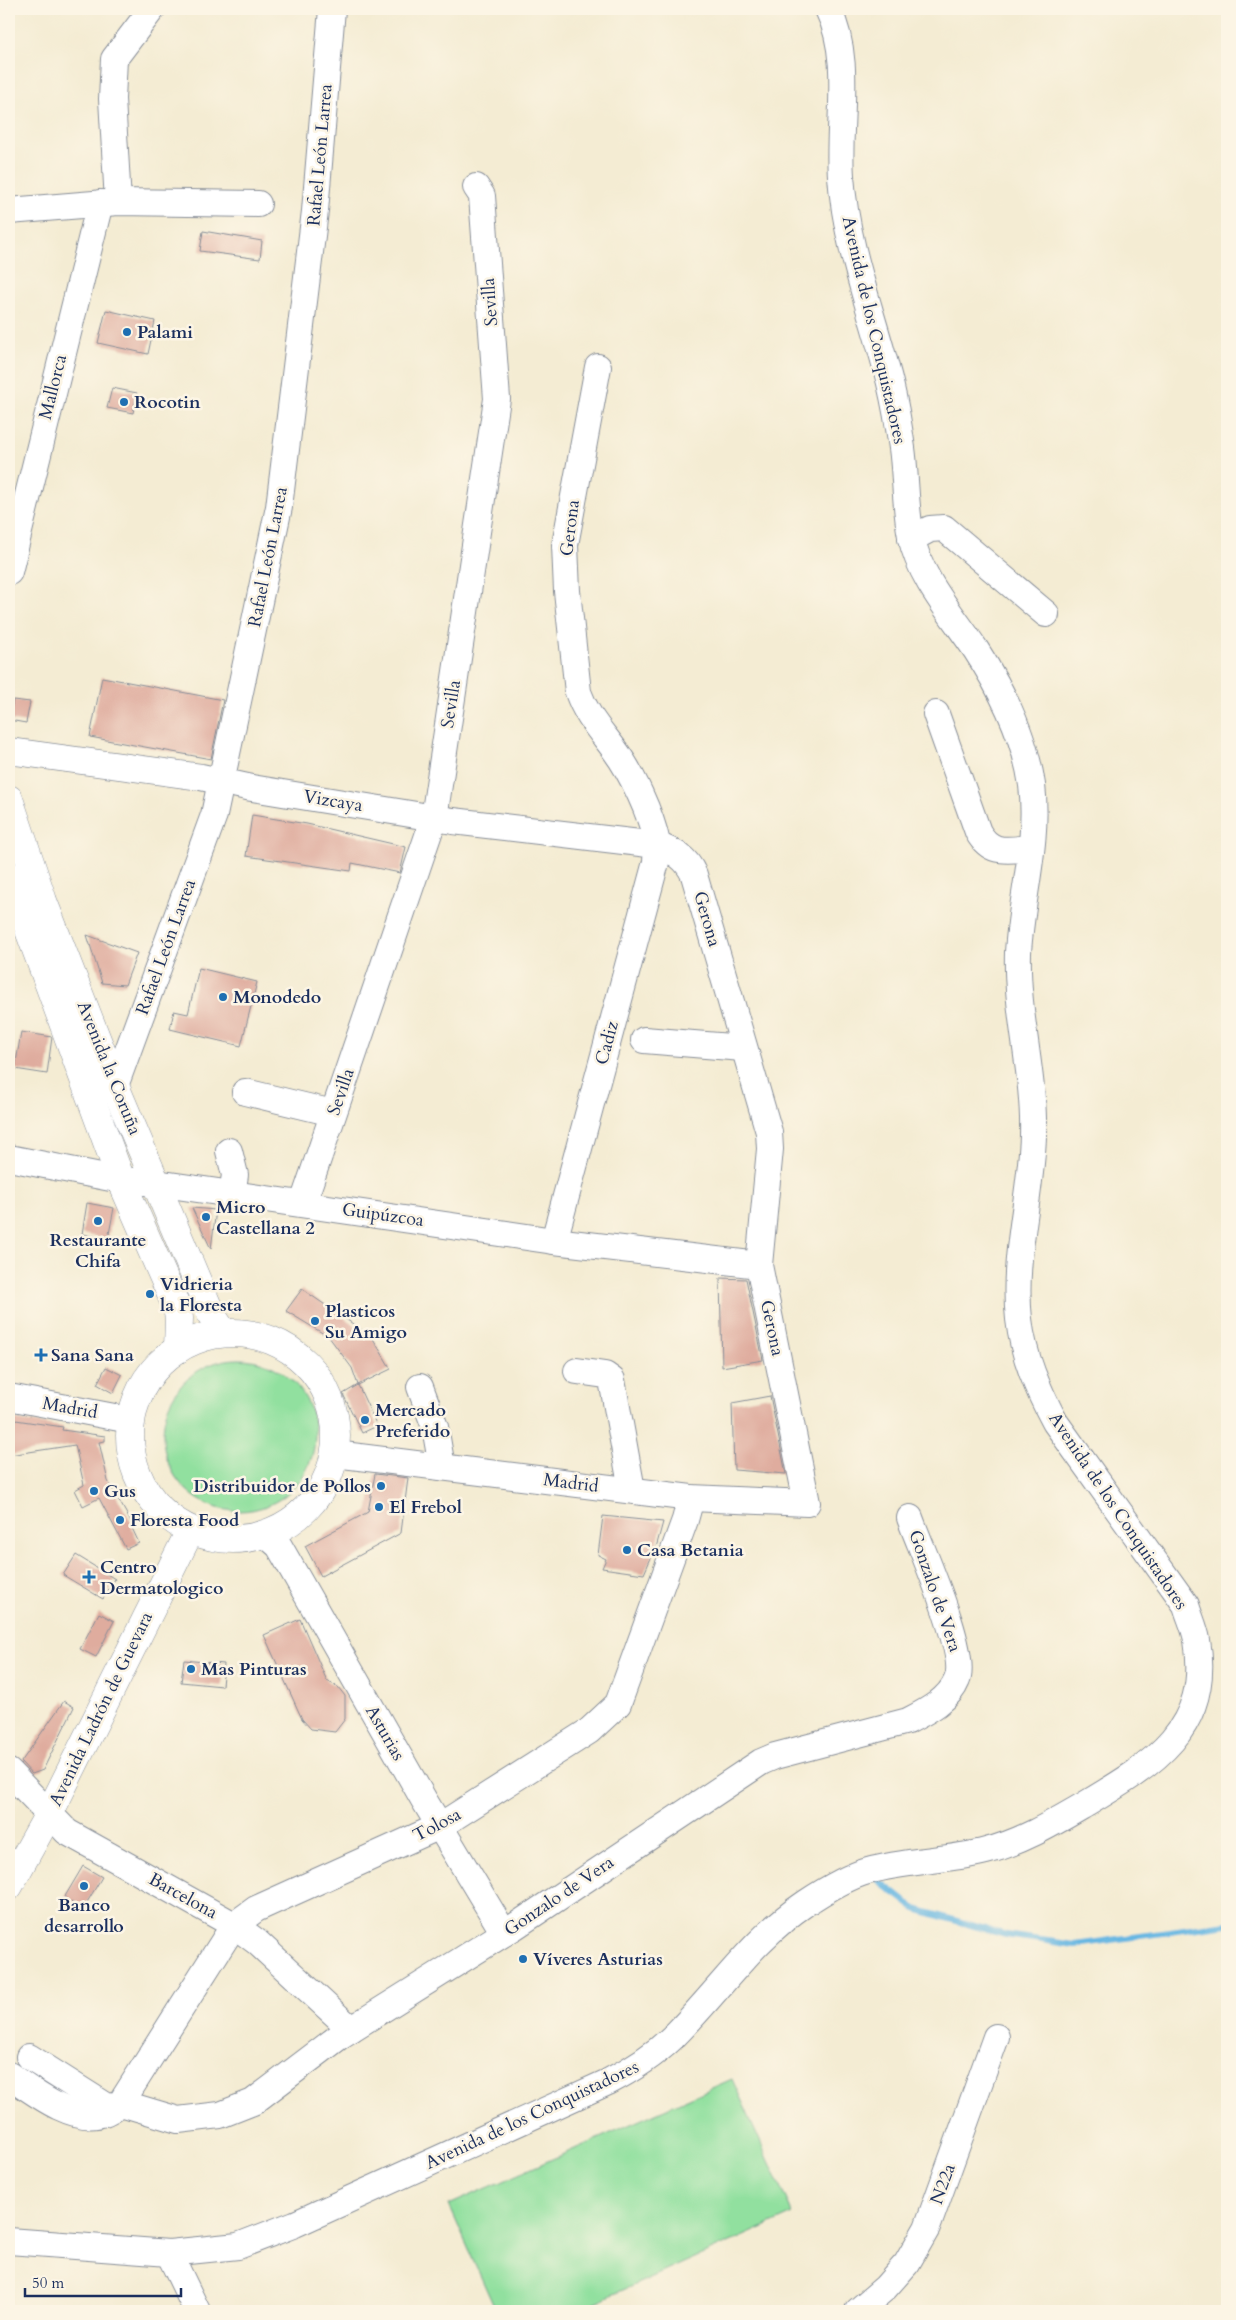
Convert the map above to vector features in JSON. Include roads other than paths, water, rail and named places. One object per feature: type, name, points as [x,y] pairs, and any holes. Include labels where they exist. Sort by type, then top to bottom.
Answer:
[{"type":"main road","name":"Avenida la Coruña","points":[[9,798],[43,901],[115,1086],[211,1314],[223,1332]]},
{"type":"main road","name":"Avenida la Coruña","points":[[9,876],[121,1180],[177,1308],[179,1318],[178,1349]]},
{"type":"main road","points":[[223,1332],[242,1333],[272,1340],[297,1354],[316,1374],[330,1398],[336,1425],[335,1454],[322,1489],[298,1517],[265,1534],[238,1539],[212,1538],[190,1531],[160,1510],[140,1484],[130,1453],[130,1420],[146,1380],[178,1349],[202,1337],[223,1332]]},
{"type":"main road","name":"Avenida Ladrón de Guevara","points":[[9,1886],[50,1812],[190,1531]]},
{"type":"street","name":"Mallorca","points":[[9,572],[109,203],[118,179],[112,99],[114,59],[152,9]]},
{"type":"street","name":"Rafael León Larrea","points":[[115,1086],[214,815],[223,781],[280,507],[316,206],[332,9]]},
{"type":"street","name":"Avenida de los Conquistadores","points":[[9,2241],[169,2253],[238,2246],[295,2224],[638,2067],[672,2038],[762,1939],[804,1904],[835,1886],[868,1871],[986,1851],[1050,1825],[1136,1774],[1166,1750],[1188,1719],[1200,1678],[1197,1639],[1186,1605],[1055,1422],[1040,1393],[1026,1355],[1019,1320],[1018,1282],[1033,1137],[1032,1100],[1019,983],[1018,953],[1031,848],[1032,787],[1026,756],[1012,717],[996,683],[941,601],[922,568],[912,539],[906,507],[902,450],[890,385],[850,243],[841,175],[841,56],[828,9]]},
{"type":"street","name":"Sevilla","points":[[303,1203],[434,818],[497,399],[482,196],[476,187]]},
{"type":"street","points":[[9,211],[109,203],[258,204]]},
{"type":"street","name":"Gerona","points":[[598,367],[565,545],[567,591],[578,692],[591,719],[627,768],[641,798],[658,845],[680,855],[688,862],[694,875],[743,1048],[766,1115],[770,1149],[759,1265],[807,1503]]},
{"type":"street","points":[[912,539],[930,529],[944,528],[1046,614]]},
{"type":"street","points":[[936,714],[978,832],[985,845],[996,849],[1031,848]]},
{"type":"street","name":"Vizcaya","points":[[9,752],[223,781],[252,788],[434,818],[658,845]]},
{"type":"street","name":"Cadiz","points":[[554,1241],[653,872],[658,845]]},
{"type":"street","points":[[644,1040],[743,1048]]},
{"type":"street","points":[[245,1092],[333,1114]]},
{"type":"street","points":[[229,1151],[236,1175],[232,1194]]},
{"type":"street","name":"Guipúzcoa","points":[[9,1158],[121,1180],[303,1203],[554,1241],[759,1265]]},
{"type":"street","points":[[577,1371],[605,1375],[612,1380],[632,1490]]},
{"type":"street","points":[[420,1387],[435,1428],[442,1467]]},
{"type":"street","name":"Madrid","points":[[9,1397],[130,1420]]},
{"type":"street","name":"Madrid","points":[[335,1454],[690,1498],[807,1503]]},
{"type":"street","name":"Tolosa","points":[[116,2106],[234,1924],[256,1909],[440,1826],[589,1731],[618,1704],[682,1529],[690,1498]]},
{"type":"street","name":"Gonzalo de Vera","points":[[9,2076],[61,2109],[81,2114],[103,2114],[116,2106],[178,2120],[220,2115],[253,2102],[351,2029],[504,1933],[761,1762],[775,1756],[908,1721],[938,1703],[951,1691],[959,1672],[957,1649],[910,1518]]},
{"type":"street","name":"Asturias","points":[[265,1534],[278,1546],[504,1933]]},
{"type":"street","name":"Barcelona","points":[[9,1772],[68,1832],[234,1924],[257,1942],[351,2029]]},
{"type":"street","name":"N22a","points":[[858,2311],[885,2288],[907,2263],[927,2228],[996,2038]]},
{"type":"street","points":[[29,2057],[116,2106]]},
{"type":"street","points":[[169,2253],[197,2311]]},
{"type":"waterway","points":[[874,1877],[915,1909],[1006,1935],[1075,1945],[1227,1924]]},
{"type":"place","name":"Palami","points":[[127,332]]},
{"type":"place","name":"Rocotin","points":[[124,402]]},
{"type":"place","name":"Monodedo","points":[[223,997]]},
{"type":"place","name":"Micro Castellana 2","points":[[206,1217]]},
{"type":"place","name":"Restaurante Chifa","points":[[98,1221]]},
{"type":"place","name":"Vidrieria la Floresta","points":[[150,1294]]},
{"type":"place","name":"Plasticos Su Amigo","points":[[315,1321]]},
{"type":"place","name":"Sana Sana","points":[[41,1355]]},
{"type":"place","name":"Mercado Preferido","points":[[365,1420]]},
{"type":"place","name":"Distribuidor de Pollos","points":[[381,1486]]},
{"type":"place","name":"Gus","points":[[94,1491]]},
{"type":"place","name":"El Frebol","points":[[379,1507]]},
{"type":"place","name":"Floresta Food","points":[[120,1520]]},
{"type":"place","name":"Casa Betania","points":[[627,1550]]},
{"type":"place","name":"Centro Dermatologico","points":[[89,1577]]},
{"type":"place","name":"Mas Pinturas","points":[[191,1669]]},
{"type":"place","name":"Banco desarrollo","points":[[84,1886]]},
{"type":"place","name":"Víveres Asturias","points":[[523,1959]]}]
